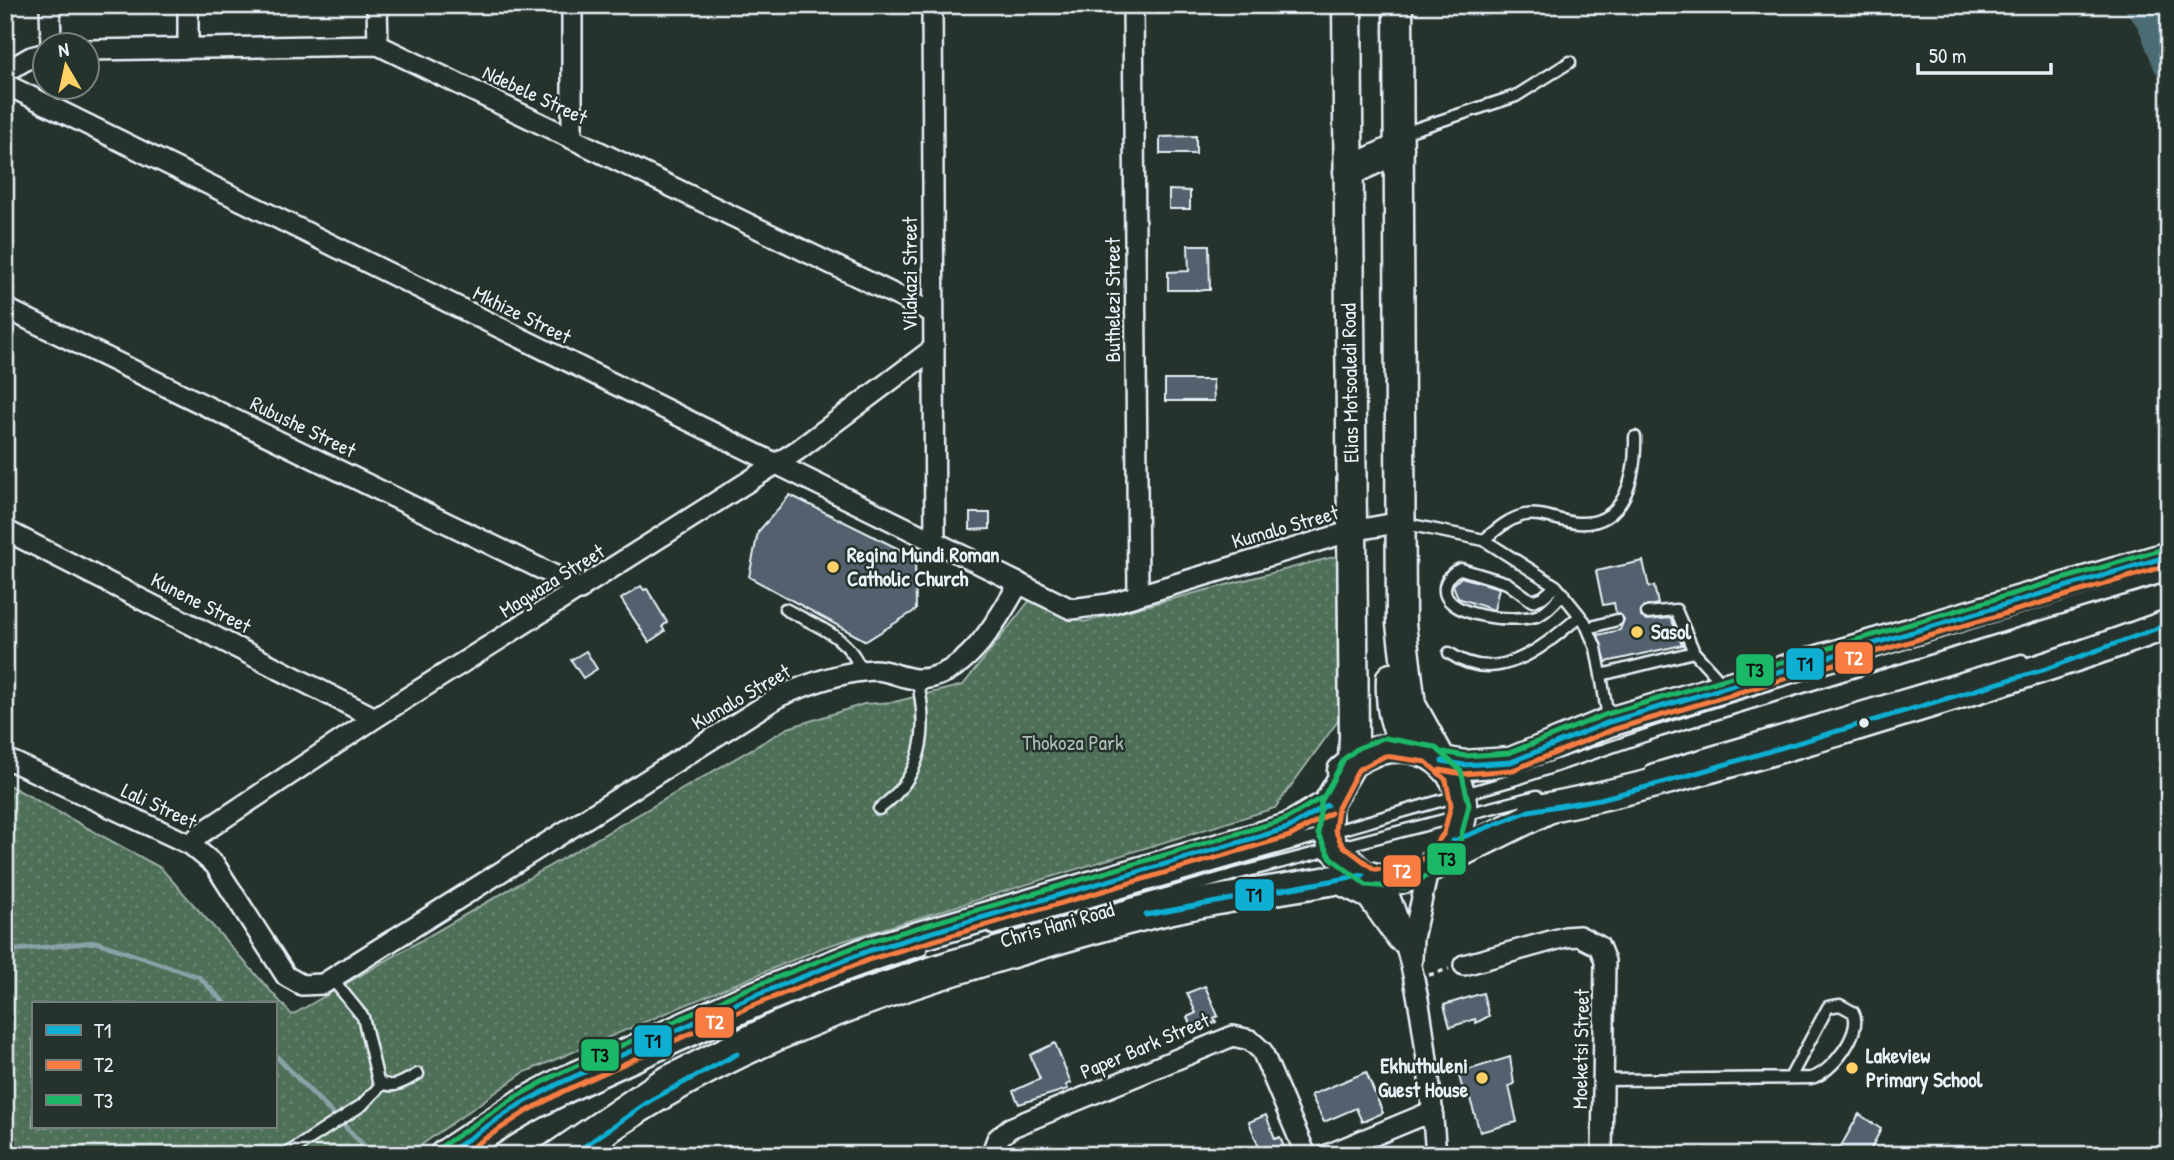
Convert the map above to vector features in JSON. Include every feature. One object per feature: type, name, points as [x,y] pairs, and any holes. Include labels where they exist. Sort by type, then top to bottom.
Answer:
[{"type":"main road","name":"Elias Motsoaledi Road","points":[[1347,5],[1353,761]]},
{"type":"main road","points":[[1398,5],[1401,624],[1410,705],[1442,761],[1458,817],[1429,867]]},
{"type":"main road","points":[[1348,172],[1399,141]]},
{"type":"main road","points":[[1250,839],[1292,813],[1353,761],[1384,747],[1414,749],[1442,761],[1464,765],[1511,762],[1609,722],[2169,556]]},
{"type":"main road","points":[[1401,624],[1390,692],[1401,737],[1414,749]]},
{"type":"main road","name":"Chris Hani Road","points":[[1458,817],[1498,821],[1551,800],[1600,799],[2046,669],[2169,624]]},
{"type":"main road","points":[[1353,761],[1327,805],[1330,840],[1373,878],[1401,880],[1551,800]]},
{"type":"main road","name":"Chris Hani Road","points":[[444,1155],[519,1105],[558,1084],[769,990],[868,951],[1288,828],[1327,805]]},
{"type":"main road","name":"Chris Hani Road","points":[[572,1155],[650,1100],[692,1076],[776,1036],[897,989],[1136,917],[1335,880],[1373,878]]},
{"type":"main road","points":[[1335,880],[1358,886],[1371,895],[1401,937]]},
{"type":"street","points":[[50,5],[51,32]]},
{"type":"street","points":[[188,5],[188,46]]},
{"type":"street","points":[[377,5],[377,45]]},
{"type":"street","points":[[572,5],[572,138]]},
{"type":"street","name":"Vilakazi Street","points":[[932,5],[935,542]]},
{"type":"street","name":"Buthelezi Street","points":[[1133,5],[1138,594]]},
{"type":"street","name":"Ndebele Street","points":[[102,49],[377,45],[933,313]]},
{"type":"street","points":[[5,72],[32,57]]},
{"type":"street","name":"Mkhize Street","points":[[5,84],[1019,583]]},
{"type":"street","name":"Rubushe Street","points":[[5,307],[543,569],[580,590]]},
{"type":"street","name":"Magwaza Street","points":[[191,845],[201,834],[375,718],[798,450],[934,348]]},
{"type":"street","name":"Kumalo Street","points":[[1019,583],[1071,609],[1095,607],[1352,531],[1401,523]]},
{"type":"street","name":"Kunene Street","points":[[5,530],[375,718]]},
{"type":"street","points":[[917,679],[934,676],[973,651],[990,633],[1019,583]]},
{"type":"street","name":"Kumalo Street","points":[[325,982],[780,696],[808,684],[875,670],[917,679]]},
{"type":"street","name":"Lali Street","points":[[5,758],[191,845],[215,865],[286,976],[302,985],[325,982]]},
{"type":"street","points":[[1412,977],[1413,938],[1429,867]]},
{"type":"street","points":[[1373,878],[1392,902],[1412,977],[1428,1055],[1436,1155]]},
{"type":"street","name":"Moeketsi Street","points":[[1464,965],[1565,937],[1579,936],[1599,946],[1605,961],[1602,1155]]},
{"type":"street","name":"Paper Bark Street","points":[[991,1155],[998,1139],[1010,1128],[1233,1036],[1250,1040],[1262,1051],[1306,1155]]},
{"type":"street","points":[[1327,1155],[1433,1111]]},
{"type":"lane","points":[[1399,141],[1516,96],[1570,62]]},
{"type":"lane","points":[[1484,540],[1510,521],[1524,515],[1540,514],[1580,523],[1597,521],[1612,513],[1626,496],[1636,466],[1635,437]]},
{"type":"lane","points":[[1401,523],[1484,540],[1560,590],[1588,628],[1601,675],[1609,722]]},
{"type":"lane","points":[[1461,569],[1507,583],[1532,601],[1560,590],[1538,615],[1507,619],[1487,618],[1454,605],[1446,596],[1444,587],[1451,574],[1461,569]]},
{"type":"lane","name":"Chris Hani Road","points":[[471,1155],[506,1130],[566,1098],[774,1003],[912,952],[1330,840],[1458,817],[2169,575]]},
{"type":"lane","points":[[785,609],[840,638],[858,658],[861,672]]},
{"type":"lane","points":[[1647,613],[1676,610],[1695,652],[1726,687]]},
{"type":"lane","points":[[1449,653],[1474,666],[1507,664],[1548,643],[1580,616]]},
{"type":"lane","points":[[1588,628],[1618,620]]},
{"type":"lane","points":[[1601,675],[1695,652]]},
{"type":"lane","points":[[1637,774],[2039,655]]},
{"type":"lane","points":[[879,809],[902,788],[922,751],[924,708],[917,679]]},
{"type":"lane","name":"Chris Hani Road","points":[[542,1155],[659,1075],[774,1018],[825,998],[950,956],[1330,840],[1458,817]]},
{"type":"lane","points":[[325,982],[363,1017],[376,1076],[382,1084],[398,1085],[418,1074]]},
{"type":"lane","points":[[1604,1080],[1790,1078],[1811,1077],[1827,1072],[1854,1029],[1856,1022],[1853,1012],[1840,1005],[1828,1007],[1790,1078]]},
{"type":"lane","points":[[285,1155],[362,1105],[382,1084]]},
{"type":"path","points":[[1412,977],[1464,965]]},
{"type":"green space","name":"Thokoza Park","points":[[1337,556],[1338,721],[1275,808],[824,947],[523,1073],[407,1155],[5,1155],[5,783],[161,868],[292,1015],[788,728],[864,704],[894,702],[963,685],[1030,600],[1084,622]]},
{"type":"building","points":[[1196,136],[1196,154],[1160,154],[1160,137]]},
{"type":"building","points":[[1169,190],[1190,191],[1190,209],[1169,209]]},
{"type":"building","points":[[1188,245],[1209,245],[1210,290],[1168,290],[1168,272],[1189,271]]},
{"type":"building","points":[[1165,380],[1213,380],[1214,401],[1165,401]]},
{"type":"building","name":"Regina Mundi Roman Catholic Church","points":[[790,495],[915,557],[916,610],[866,641],[749,577],[758,532]]},
{"type":"building","points":[[970,513],[990,513],[990,529],[970,530]]},
{"type":"building","points":[[1643,561],[1649,587],[1654,586],[1658,604],[1643,607],[1641,617],[1647,620],[1671,618],[1682,645],[1606,662],[1598,635],[1620,630],[1624,619],[1616,613],[1614,603],[1603,605],[1596,571]]},
{"type":"building","points":[[1461,577],[1499,588],[1494,610],[1458,598],[1453,585]]},
{"type":"building","points":[[641,586],[644,590],[647,589],[667,622],[662,627],[665,631],[649,642],[621,599]]},
{"type":"building","points":[[586,651],[597,669],[583,678],[571,660]]},
{"type":"building","points":[[1205,986],[1218,1016],[1214,1018],[1216,1022],[1194,1032],[1187,1017],[1196,1013],[1187,993]]},
{"type":"building","points":[[1483,993],[1489,1016],[1476,1023],[1475,1019],[1450,1027],[1444,1005]]},
{"type":"building","points":[[1055,1043],[1071,1083],[1066,1085],[1068,1089],[1019,1104],[1013,1091],[1040,1079],[1030,1055]]},
{"type":"building","points":[[1510,1057],[1514,1084],[1509,1086],[1517,1122],[1480,1132],[1467,1089],[1463,1090],[1458,1073]]},
{"type":"building","points":[[1366,1072],[1383,1113],[1362,1122],[1356,1108],[1324,1122],[1311,1095]]},
{"type":"building","points":[[1859,1114],[1881,1129],[1868,1155],[1836,1155]]},
{"type":"building","points":[[1266,1115],[1275,1139],[1280,1137],[1287,1155],[1262,1155],[1249,1122]]},
{"type":"waterway","points":[[2141,5],[2152,19],[2169,63]]},
{"type":"waterway","points":[[5,951],[96,942],[199,977],[224,1002]]},
{"type":"waterway","points":[[276,1056],[373,1155]]},
{"type":"transit line","name":"T3","points":[[1444,752],[1465,756],[1509,753],[1607,714],[2167,548]]},
{"type":"transit line","name":"T1","points":[[1442,761],[1464,765],[1511,762],[1609,722],[2169,556]]},
{"type":"transit line","name":"T2","points":[[1440,770],[1463,774],[1513,770],[1612,730],[2169,565]]},
{"type":"transit line","name":"T1","points":[[1453,841],[1529,811],[1600,799],[1666,782],[2046,669],[2169,624]]},
{"type":"transit line","name":"T3","points":[[1381,739],[1358,748],[1344,759],[1321,802],[1318,834],[1330,857],[1366,885],[1405,888],[1439,869],[1460,841],[1469,805],[1461,771],[1435,747],[1385,738]]},
{"type":"transit line","name":"T2","points":[[1385,756],[1426,762],[1446,780],[1451,805],[1444,833],[1426,857],[1402,871],[1374,869],[1342,845],[1335,830],[1338,808],[1358,770],[1385,756]]},
{"type":"transit line","name":"T3","points":[[439,1148],[514,1098],[554,1076],[742,991],[865,943],[1284,820],[1323,797]]},
{"type":"transit line","name":"T1","points":[[444,1155],[519,1105],[558,1084],[746,999],[868,951],[1288,828],[1327,805]]},
{"type":"transit line","name":"T2","points":[[460,1155],[524,1113],[562,1092],[749,1007],[871,959],[1290,836],[1331,813]]},
{"type":"transit line","name":"T1","points":[[1146,915],[1363,875]]},
{"type":"transit line","name":"T1","points":[[572,1155],[651,1100],[737,1054]]},
{"type":"place","name":"Regina Mundi Roman Catholic Church","points":[[833,567]]},
{"type":"place","name":"Sasol","points":[[1637,632]]},
{"type":"place","name":"Lakeview Primary School","points":[[1852,1068]]},
{"type":"place","name":"Ekhuthuleni Guest House","points":[[1482,1078]]}]
